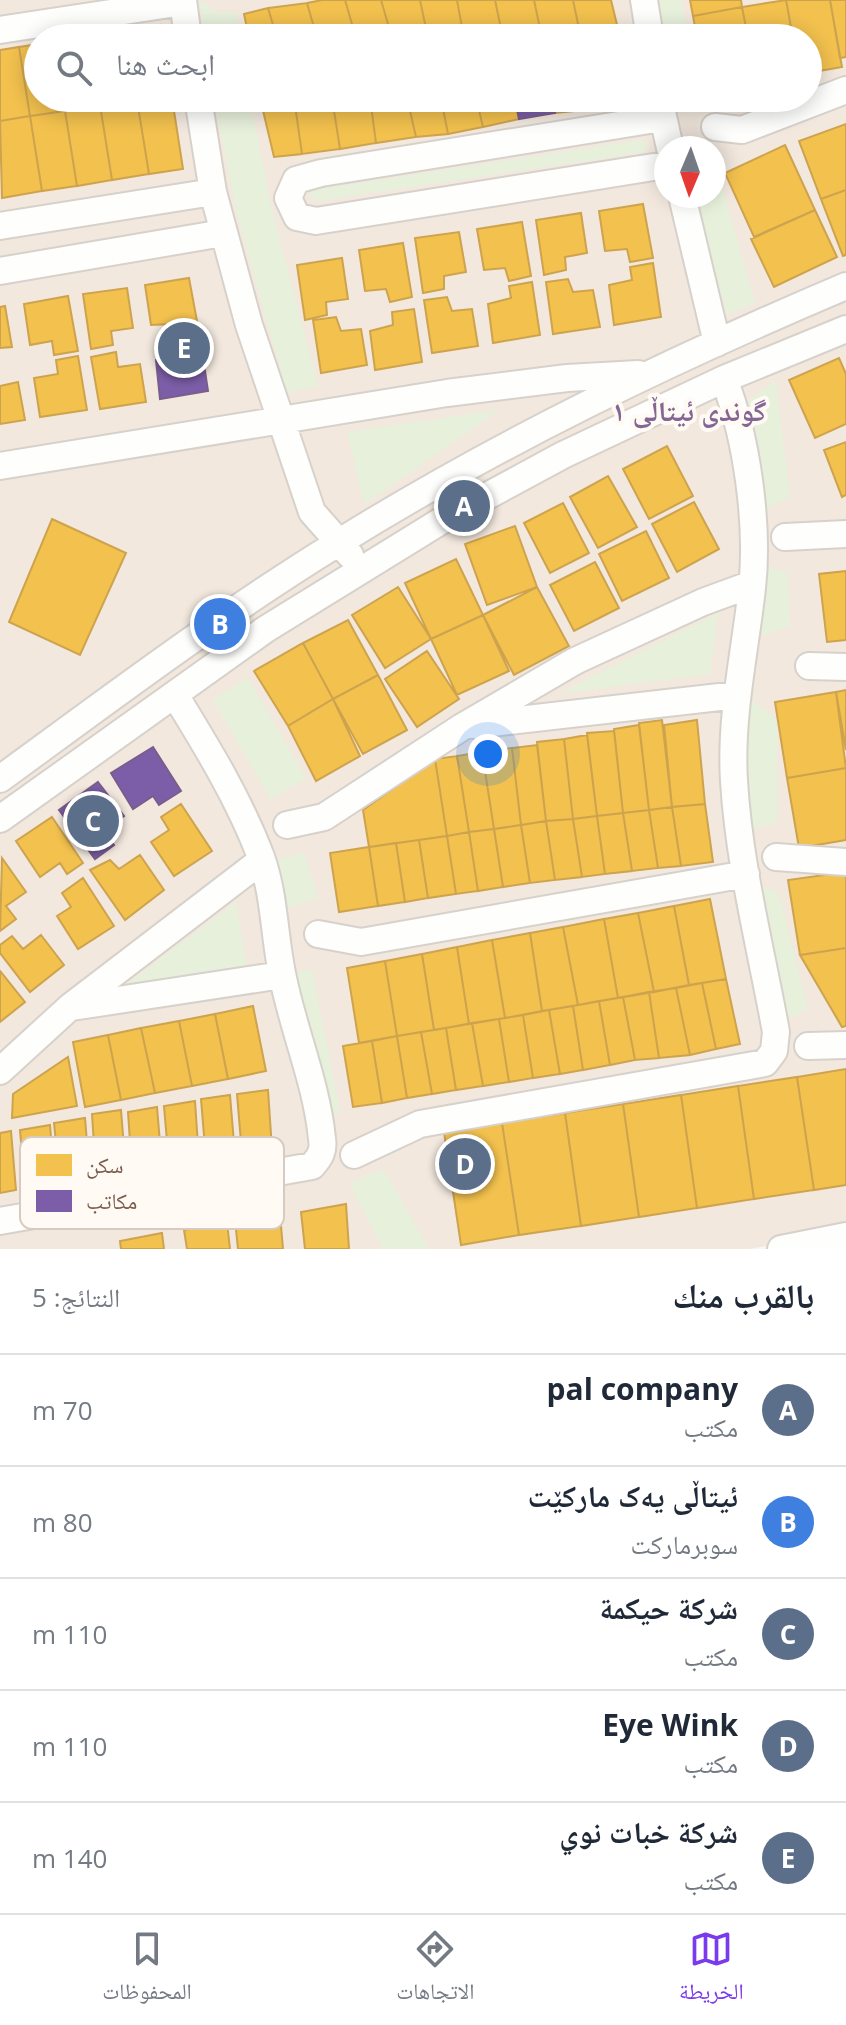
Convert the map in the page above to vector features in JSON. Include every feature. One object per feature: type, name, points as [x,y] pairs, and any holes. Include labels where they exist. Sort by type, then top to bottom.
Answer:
[{"type":"street","points":[[644,0],[648,24]]},
{"type":"street","points":[[38,24],[183,1],[186,24]]},
{"type":"street","points":[[0,30],[24,26]]},
{"type":"street","points":[[822,99],[846,90]]},
{"type":"street","points":[[200,112],[223,233],[249,325],[312,512],[363,569]]},
{"type":"street","points":[[639,112],[321,173],[296,180],[288,198],[297,217],[316,221],[654,167]]},
{"type":"street","points":[[661,112],[667,136]]},
{"type":"street","points":[[715,127],[742,130],[789,112]]},
{"type":"street","points":[[0,226],[213,192]]},
{"type":"street","points":[[685,208],[717,343]]},
{"type":"street","points":[[0,271],[223,233]]},
{"type":"street","points":[[0,779],[200,633],[338,543],[552,421],[846,286]]},
{"type":"street","points":[[0,819],[266,629],[441,521],[563,455],[724,379],[846,329]]},
{"type":"street","points":[[0,466],[462,391],[567,378],[654,373]]},
{"type":"street","points":[[354,1155],[420,1124],[765,1063],[774,1051],[776,1032],[746,874],[734,780],[737,695],[752,584],[751,497],[724,379]]},
{"type":"street","points":[[785,537],[846,534]]},
{"type":"street","points":[[287,825],[324,817],[462,727],[575,661],[703,602],[752,584]]},
{"type":"street","points":[[809,666],[846,667]]},
{"type":"street","points":[[175,695],[234,795],[262,860],[275,920],[282,975],[323,1143],[321,1156],[312,1166],[284,1171]]},
{"type":"street","points":[[462,727],[737,695]]},
{"type":"street","points":[[776,857],[846,862]]},
{"type":"street","points":[[0,1071],[70,1007],[262,860]]},
{"type":"street","points":[[318,934],[361,942],[746,874]]},
{"type":"street","points":[[70,1007],[282,975]]},
{"type":"street","points":[[808,1046],[846,1045]]},
{"type":"street","points":[[0,1221],[20,1217]]},
{"type":"street","points":[[781,1249],[846,1236]]},
{"type":"shaded area","name":"گوندی ئیتاڵی ١","points":[[0,0],[846,0],[846,1230],[750,1249],[0,1249]]},
{"type":"green space","points":[[199,0],[217,12],[237,12],[239,24],[203,24]]},
{"type":"green space","points":[[647,0],[681,0],[686,24],[651,24]]},
{"type":"green space","points":[[217,112],[253,112],[270,202],[318,386],[287,393],[236,210]]},
{"type":"green space","points":[[640,140],[649,143],[645,152],[318,201],[309,195],[313,190]]},
{"type":"green space","points":[[726,200],[755,303],[719,318],[690,208],[726,208]]},
{"type":"green space","points":[[776,380],[790,497],[756,513],[742,405]]},
{"type":"green space","points":[[499,410],[364,505],[347,432]]},
{"type":"green space","points":[[759,563],[788,574],[790,627],[753,638]]},
{"type":"green space","points":[[718,613],[710,674],[558,694]]},
{"type":"green space","points":[[248,678],[306,778],[271,799],[212,699]]},
{"type":"green space","points":[[746,696],[777,719],[777,822],[741,833]]},
{"type":"green space","points":[[304,853],[318,898],[284,910],[269,861]]},
{"type":"green space","points":[[742,881],[779,893],[808,1009],[779,1024]]},
{"type":"green space","points":[[236,902],[247,968],[127,984]]},
{"type":"green space","points":[[312,969],[340,1112],[324,1126],[286,974]]},
{"type":"green space","points":[[384,1169],[429,1249],[383,1249],[349,1183]]},
{"type":"building: سكن","points":[[345,0],[352,24],[313,24],[307,3]]},
{"type":"building: سكن","points":[[345,0],[381,0],[388,24],[352,24]]},
{"type":"building: سكن","points":[[381,0],[420,0],[425,24],[388,24]]},
{"type":"building: سكن","points":[[420,0],[457,0],[461,24],[425,24]]},
{"type":"building: سكن","points":[[457,0],[495,0],[500,24],[461,24]]},
{"type":"building: سكن","points":[[495,0],[534,0],[539,24],[500,24]]},
{"type":"building: سكن","points":[[534,0],[573,0],[578,24],[539,24]]},
{"type":"building: سكن","points":[[573,0],[611,0],[617,24],[578,24]]},
{"type":"building: سكن","points":[[690,0],[741,0],[742,7],[693,16]]},
{"type":"building: سكن","points":[[786,0],[790,24],[745,24],[742,7]]},
{"type":"building: سكن","points":[[786,0],[830,0],[842,67],[822,71],[822,24],[790,24]]},
{"type":"building: سكن","points":[[830,0],[846,0],[846,57],[840,58]]},
{"type":"building: سكن","points":[[307,3],[313,24],[273,24],[268,8]]},
{"type":"building: سكن","points":[[742,7],[745,24],[694,24],[693,16]]},
{"type":"building: سكن","points":[[268,8],[273,24],[246,24],[244,14]]},
{"type":"building: سكن","points":[[24,46],[24,78],[19,47]]},
{"type":"building: سكن","points":[[19,47],[24,78],[24,112],[29,112],[30,116],[0,121],[0,50]]},
{"type":"building: سكن","points":[[29,112],[58,112],[30,116]]},
{"type":"building: سكن","points":[[65,112],[101,112],[112,180],[77,186]]},
{"type":"building: سكن","points":[[65,112],[77,186],[42,191],[30,116]]},
{"type":"building: سكن","points":[[101,112],[139,112],[149,174],[112,180]]},
{"type":"building: سكن","points":[[139,112],[174,112],[183,169],[149,174]]},
{"type":"building: سكن","points":[[263,112],[296,112],[302,154],[274,157]]},
{"type":"building: سكن","points":[[296,112],[334,112],[340,149],[302,154]]},
{"type":"building: سكن","points":[[334,112],[372,112],[376,143],[340,149]]},
{"type":"building: سكن","points":[[372,112],[410,112],[416,137],[376,143]]},
{"type":"building: سكن","points":[[410,112],[444,112],[448,134],[416,137]]},
{"type":"building: سكن","points":[[444,112],[479,112],[483,127],[448,134]]},
{"type":"building: سكن","points":[[479,112],[517,112],[519,119],[483,127]]},
{"type":"building: سكن","points":[[30,116],[42,191],[2,198],[0,121]]},
{"type":"building: سكن","points":[[846,124],[846,190],[821,199],[799,141]]},
{"type":"building: سكن","points":[[785,145],[815,210],[754,237],[726,173]]},
{"type":"building: سكن","points":[[846,190],[846,255],[843,256],[821,199]]},
{"type":"building: سكن","points":[[643,204],[653,258],[630,262],[627,249],[605,251],[599,211]]},
{"type":"building: سكن","points":[[815,210],[837,257],[774,287],[751,239]]},
{"type":"building: سكن","points":[[581,213],[587,253],[565,257],[566,270],[544,275],[536,220]]},
{"type":"building: سكن","points":[[522,222],[531,276],[509,281],[505,268],[484,270],[477,229]]},
{"type":"building: سكن","points":[[459,232],[466,272],[444,276],[444,289],[423,293],[415,238]]},
{"type":"building: سكن","points":[[403,243],[412,297],[390,302],[386,289],[365,291],[359,250]]},
{"type":"building: سكن","points":[[342,258],[348,299],[326,302],[327,315],[305,320],[297,265]]},
{"type":"building: سكن","points":[[653,263],[661,317],[614,325],[609,285],[632,280],[630,267]]},
{"type":"building: سكن","points":[[189,278],[199,332],[176,337],[173,324],[151,325],[145,285]]},
{"type":"building: سكن","points":[[568,279],[573,292],[593,290],[600,327],[553,334],[546,282]]},
{"type":"building: سكن","points":[[532,282],[540,335],[493,343],[488,304],[511,298],[509,286]]},
{"type":"building: سكن","points":[[127,288],[133,328],[111,331],[113,345],[91,349],[83,294]]},
{"type":"building: سكن","points":[[68,296],[78,351],[54,355],[52,341],[30,345],[24,304]]},
{"type":"building: سكن","points":[[447,297],[452,311],[472,309],[478,346],[432,353],[424,300]]},
{"type":"building: سكن","points":[[5,306],[12,347],[0,348],[0,307]]},
{"type":"building: سكن","points":[[414,309],[422,362],[375,370],[370,331],[393,325],[392,312]]},
{"type":"building: سكن","points":[[336,317],[341,331],[361,329],[367,365],[321,373],[313,320]]},
{"type":"building: سكن","points":[[116,352],[118,367],[140,364],[146,402],[100,409],[91,357]]},
{"type":"building: سكن","points":[[78,356],[87,410],[40,417],[34,378],[58,374],[56,360]]},
{"type":"building: سكن","points":[[839,358],[846,374],[846,424],[815,438],[789,380]]},
{"type":"building: سكن","points":[[18,382],[25,420],[0,424],[0,386]]},
{"type":"building: سكن","points":[[846,442],[846,495],[842,497],[824,450]]},
{"type":"building: سكن","points":[[667,446],[693,496],[649,519],[623,469]]},
{"type":"building: سكن","points":[[608,476],[637,527],[598,548],[570,497]]},
{"type":"building: سكن","points":[[694,502],[719,549],[677,572],[652,524]]},
{"type":"building: سكن","points":[[563,503],[589,553],[550,573],[524,523]]},
{"type":"building: سكن","points":[[52,519],[126,553],[80,655],[9,622]]},
{"type":"building: سكن","points":[[515,526],[537,587],[487,605],[465,544]]},
{"type":"building: سكن","points":[[646,531],[669,578],[622,601],[599,554]]},
{"type":"building: سكن","points":[[456,559],[483,615],[431,639],[405,583]]},
{"type":"building: سكن","points":[[595,562],[619,608],[574,631],[550,585]]},
{"type":"building: سكن","points":[[846,571],[846,640],[827,642],[819,574]]},
{"type":"building: سكن","points":[[398,587],[431,639],[385,668],[352,615]]},
{"type":"building: سكن","points":[[537,587],[569,646],[514,675],[483,615]]},
{"type":"building: سكن","points":[[483,615],[509,671],[457,695],[431,639]]},
{"type":"building: سكن","points":[[348,620],[378,675],[333,699],[303,643]]},
{"type":"building: سكن","points":[[303,643],[333,699],[288,726],[254,671]]},
{"type":"building: سكن","points":[[427,651],[459,699],[417,727],[385,679]]},
{"type":"building: سكن","points":[[378,675],[407,730],[363,754],[333,699]]},
{"type":"building: سكن","points":[[846,690],[846,750],[836,692]]},
{"type":"building: سكن","points":[[836,692],[846,768],[787,778],[775,702]]},
{"type":"building: سكن","points":[[333,699],[360,756],[316,781],[288,726]]},
{"type":"building: سكن","points":[[662,720],[672,807],[649,810],[639,723]]},
{"type":"building: سكن","points":[[697,720],[705,804],[672,807],[664,725]]},
{"type":"building: سكن","points":[[639,725],[649,810],[623,813],[614,729]]},
{"type":"building: سكن","points":[[614,731],[623,813],[597,816],[587,733]]},
{"type":"building: سكن","points":[[587,735],[597,816],[573,819],[564,739]]},
{"type":"building: سكن","points":[[564,739],[573,819],[546,821],[537,742]]},
{"type":"building: سكن","points":[[537,745],[546,821],[521,825],[512,748]]},
{"type":"building: سكن","points":[[512,748],[521,825],[494,829],[482,752]]},
{"type":"building: سكن","points":[[482,752],[494,829],[469,832],[457,756]]},
{"type":"building: سكن","points":[[457,756],[469,832],[447,836],[435,759]]},
{"type":"building: سكن","points":[[435,759],[447,836],[369,847],[363,810]]},
{"type":"building: سكن","points":[[846,768],[846,840],[799,848],[787,778]]},
{"type":"building: سكن","points":[[181,804],[212,851],[174,876],[151,842],[169,830],[161,817]]},
{"type":"building: سكن","points":[[705,804],[713,862],[681,866],[672,807]]},
{"type":"building: سكن","points":[[672,807],[681,866],[658,868],[649,810]]},
{"type":"building: سكن","points":[[649,810],[658,868],[632,871],[623,813]]},
{"type":"building: سكن","points":[[623,813],[632,871],[605,874],[597,816]]},
{"type":"building: سكن","points":[[597,816],[605,874],[582,877],[573,819]]},
{"type":"building: سكن","points":[[52,817],[83,863],[67,874],[60,863],[40,877],[16,841]]},
{"type":"building: سكن","points":[[573,819],[582,877],[555,880],[546,821]]},
{"type":"building: سكن","points":[[546,821],[555,880],[530,883],[521,825]]},
{"type":"building: سكن","points":[[521,825],[530,883],[503,887],[494,829]]},
{"type":"building: سكن","points":[[494,829],[503,887],[478,891],[469,832]]},
{"type":"building: سكن","points":[[469,832],[478,891],[456,894],[447,836]]},
{"type":"building: سكن","points":[[447,836],[456,894],[428,898],[419,840]]},
{"type":"building: سكن","points":[[419,840],[428,898],[405,902],[396,843]]},
{"type":"building: سكن","points":[[396,843],[405,902],[378,906],[369,847]]},
{"type":"building: سكن","points":[[369,847],[378,906],[339,912],[330,853]]},
{"type":"building: سكن","points":[[140,855],[164,890],[125,920],[90,870],[110,860],[119,869]]},
{"type":"building: سكن","points":[[2,858],[26,892],[6,906],[16,919],[0,931]]},
{"type":"building: سكن","points":[[846,872],[846,948],[800,955],[788,880]]},
{"type":"building: سكن","points":[[83,878],[114,926],[78,949],[57,916],[71,907],[62,893]]},
{"type":"building: سكن","points":[[710,899],[726,979],[689,985],[674,906]]},
{"type":"building: سكن","points":[[674,906],[689,985],[654,992],[638,913]]},
{"type":"building: سكن","points":[[638,913],[654,992],[618,998],[604,919]]},
{"type":"building: سكن","points":[[604,919],[618,998],[578,1005],[563,927]]},
{"type":"building: سكن","points":[[563,927],[578,1005],[542,1011],[530,933]]},
{"type":"building: سكن","points":[[530,933],[542,1011],[505,1018],[492,940]]},
{"type":"building: سكن","points":[[41,935],[64,965],[30,992],[0,953],[0,945],[12,936],[23,949]]},
{"type":"building: سكن","points":[[492,940],[505,1018],[469,1024],[457,947]]},
{"type":"building: سكن","points":[[457,947],[469,1024],[434,1030],[422,954]]},
{"type":"building: سكن","points":[[846,948],[846,1026],[842,1027],[800,955]]},
{"type":"building: سكن","points":[[422,954],[434,1030],[397,1036],[385,961]]},
{"type":"building: سكن","points":[[385,961],[397,1036],[359,1043],[347,968]]},
{"type":"building: سكن","points":[[0,971],[25,1002],[0,1022]]},
{"type":"building: سكن","points":[[726,979],[740,1044],[716,1049],[702,983]]},
{"type":"building: سكن","points":[[702,983],[716,1049],[690,1055],[676,988]]},
{"type":"building: سكن","points":[[676,988],[690,1055],[659,1058],[649,992]]},
{"type":"building: سكن","points":[[649,992],[659,1058],[635,1060],[623,997]]},
{"type":"building: سكن","points":[[623,997],[635,1060],[610,1065],[599,1001]]},
{"type":"building: سكن","points":[[599,1001],[610,1065],[583,1070],[573,1006]]},
{"type":"building: سكن","points":[[253,1006],[266,1071],[228,1079],[215,1014]]},
{"type":"building: سكن","points":[[573,1006],[583,1070],[560,1074],[549,1010]]},
{"type":"building: سكن","points":[[549,1010],[560,1074],[533,1078],[523,1015]]},
{"type":"building: سكن","points":[[215,1014],[228,1079],[192,1086],[179,1021]]},
{"type":"building: سكن","points":[[523,1015],[533,1078],[509,1082],[499,1019]]},
{"type":"building: سكن","points":[[499,1019],[509,1082],[483,1086],[472,1023]]},
{"type":"building: سكن","points":[[179,1021],[192,1086],[155,1093],[141,1028]]},
{"type":"building: سكن","points":[[472,1023],[483,1086],[456,1090],[446,1028]]},
{"type":"building: سكن","points":[[141,1028],[155,1093],[121,1100],[108,1035]]},
{"type":"building: سكن","points":[[446,1028],[456,1090],[432,1094],[421,1032]]},
{"type":"building: سكن","points":[[421,1032],[432,1094],[407,1098],[397,1036]]},
{"type":"building: سكن","points":[[108,1035],[121,1100],[85,1107],[73,1042]]},
{"type":"building: سكن","points":[[397,1036],[407,1098],[382,1103],[372,1041]]},
{"type":"building: سكن","points":[[372,1041],[382,1103],[353,1107],[343,1046]]},
{"type":"building: سكن","points":[[68,1057],[77,1106],[12,1118],[13,1094]]},
{"type":"building: سكن","points":[[846,1069],[846,1185],[814,1190],[797,1077]]},
{"type":"building: سكن","points":[[797,1077],[814,1190],[754,1199],[738,1086]]},
{"type":"building: سكن","points":[[738,1086],[754,1199],[697,1208],[681,1095]]},
{"type":"building: سكن","points":[[268,1090],[271,1137],[241,1137],[237,1094]]},
{"type":"building: سكن","points":[[230,1095],[234,1137],[204,1137],[201,1099]]},
{"type":"building: سكن","points":[[681,1095],[697,1208],[639,1217],[623,1104]]},
{"type":"building: سكن","points":[[195,1101],[197,1137],[167,1137],[164,1106]]},
{"type":"building: سكن","points":[[623,1104],[639,1217],[581,1226],[565,1113]]},
{"type":"building: سكن","points":[[157,1107],[160,1137],[130,1137],[128,1112]]},
{"type":"building: سكن","points":[[121,1110],[123,1137],[93,1137],[92,1114]]},
{"type":"building: سكن","points":[[565,1113],[581,1226],[519,1235],[502,1123]]},
{"type":"building: سكن","points":[[85,1118],[87,1137],[55,1137],[54,1123]]},
{"type":"building: سكن","points":[[502,1123],[519,1235],[461,1245],[444,1132]]},
{"type":"building: سكن","points":[[50,1125],[51,1137],[21,1137],[20,1130]]},
{"type":"building: سكن","points":[[11,1131],[16,1190],[0,1193],[0,1133]]},
{"type":"building: سكن","points":[[346,1204],[349,1249],[305,1249],[301,1212]]},
{"type":"building: سكن","points":[[228,1229],[230,1249],[187,1249],[184,1230]]},
{"type":"building: سكن","points":[[236,1229],[281,1229],[283,1249],[238,1249]]},
{"type":"building: سكن","points":[[162,1233],[164,1249],[121,1249],[120,1241]]},
{"type":"building: مكاتب","points":[[518,112],[555,113],[519,119]]},
{"type":"building: مكاتب","points":[[200,338],[208,391],[160,399],[156,360],[178,354],[177,341]]},
{"type":"building: مكاتب","points":[[153,747],[181,791],[159,805],[153,796],[133,809],[111,773]]},
{"type":"building: مكاتب","points":[[98,782],[124,816],[103,831],[114,845],[95,859],[59,810]]},
{"type":"place","name":"شركة خبات نوي","points":[[184,348]]},
{"type":"place","name":"pal company","points":[[464,506]]},
{"type":"place","name":"ئیتاڵی یەک مارکێت","points":[[220,624]]},
{"type":"place","name":"شركة حيكمة","points":[[93,821]]},
{"type":"place","name":"Eye Wink","points":[[465,1164]]},
{"type":"district","name":"گوندی ئیتاڵی ١","points":[[689,411]]}]
